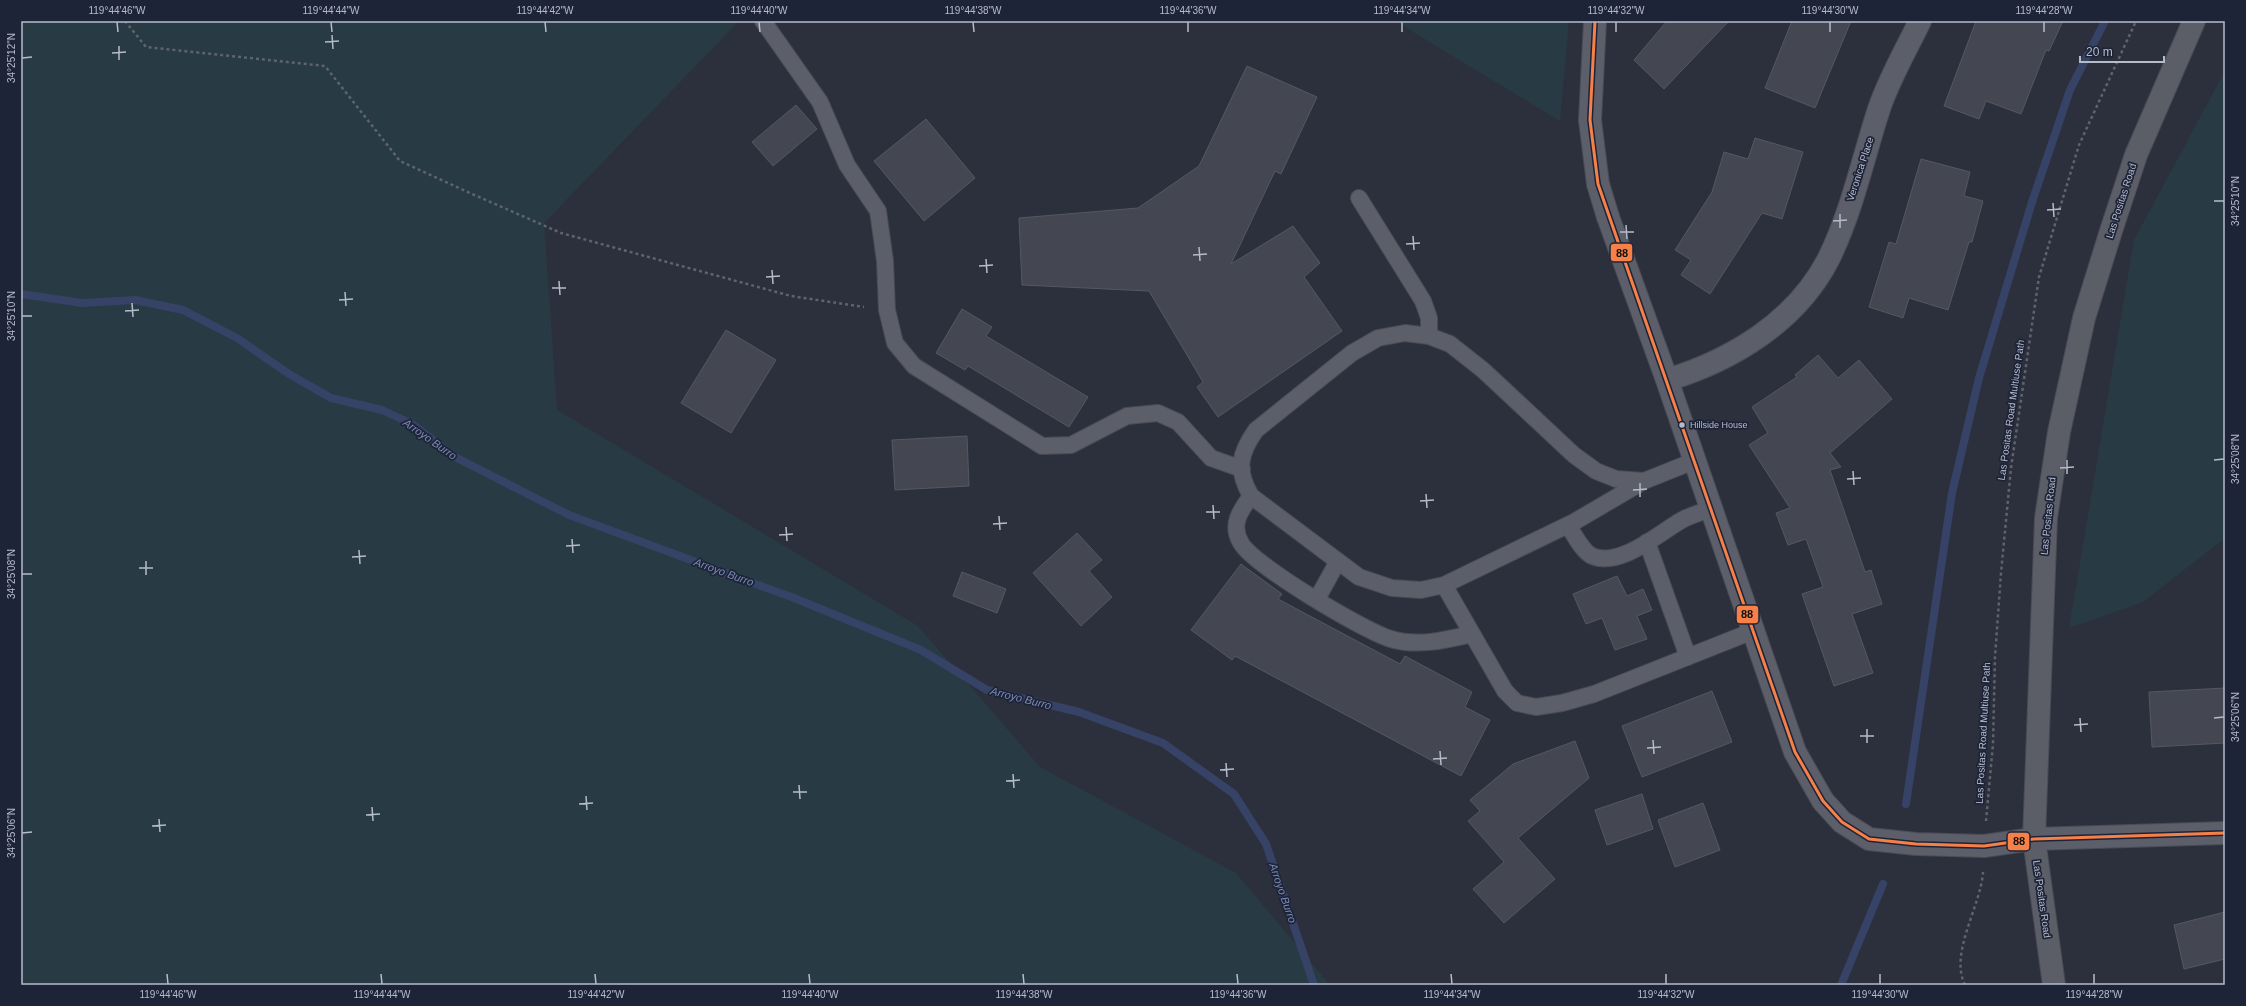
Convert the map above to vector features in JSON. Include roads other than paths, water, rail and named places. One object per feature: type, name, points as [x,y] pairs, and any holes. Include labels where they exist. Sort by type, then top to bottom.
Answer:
[{"type":"main road","name":"Las Positas Road","points":[[2054,985],[2034,839],[2046,518],[2059,432],[2084,318],[2136,155],[2194,21]]},
{"type":"street","points":[[1595,21],[1590,120],[1598,184],[1608,217],[1667,380],[1795,752],[1823,801],[1842,822],[1869,839],[1916,844],[1984,846],[2034,839],[2225,833]]},
{"type":"street","name":"Veronica Place","points":[[1667,380],[1696,371],[1738,349],[1792,310],[1812,284],[1828,258],[1843,223],[1880,107],[1920,21]]},
{"type":"lane","points":[[763,21],[820,102],[847,165],[878,211],[885,261],[887,310],[895,343],[914,366],[1042,446],[1071,444],[1127,416],[1158,413],[1178,422],[1211,458],[1242,469]]},
{"type":"lane","points":[[1359,198],[1423,302],[1429,318],[1430,336]]},
{"type":"lane","points":[[1644,481],[1616,479],[1596,471],[1574,455],[1482,370],[1450,344],[1430,336],[1405,333],[1378,338],[1352,353],[1256,430],[1245,446],[1241,463],[1242,481],[1251,496],[1359,577],[1392,588],[1421,590],[1444,585],[1568,525],[1644,481],[1694,461]]},
{"type":"lane","points":[[1251,496],[1240,511],[1236,522],[1237,533],[1241,544],[1253,557],[1340,615],[1391,639],[1416,643],[1442,641],[1472,634]]},
{"type":"lane","points":[[1568,525],[1591,556],[1605,559],[1620,557],[1647,542],[1684,518],[1711,509]]},
{"type":"lane","points":[[1647,542],[1688,657]]},
{"type":"lane","points":[[1317,600],[1338,561]]},
{"type":"lane","points":[[1444,585],[1505,692],[1517,703],[1536,706],[1562,703],[1594,694],[1753,631]]},
{"type":"waterway","points":[[1906,804],[1952,493],[1979,378],[2032,202],[2070,90],[2105,21]]},
{"type":"waterway","name":"Arroyo Burro","points":[[21,294],[82,303],[135,300],[183,310],[237,338],[289,374],[331,398],[382,410],[412,424],[455,457],[569,515],[794,598],[921,650],[987,690],[1079,712],[1163,743],[1234,794],[1266,844],[1314,985]]},
{"type":"waterway","points":[[1841,985],[1883,884]]},
{"type":"place","name":"Hillside House","points":[[1682,425]]}]
